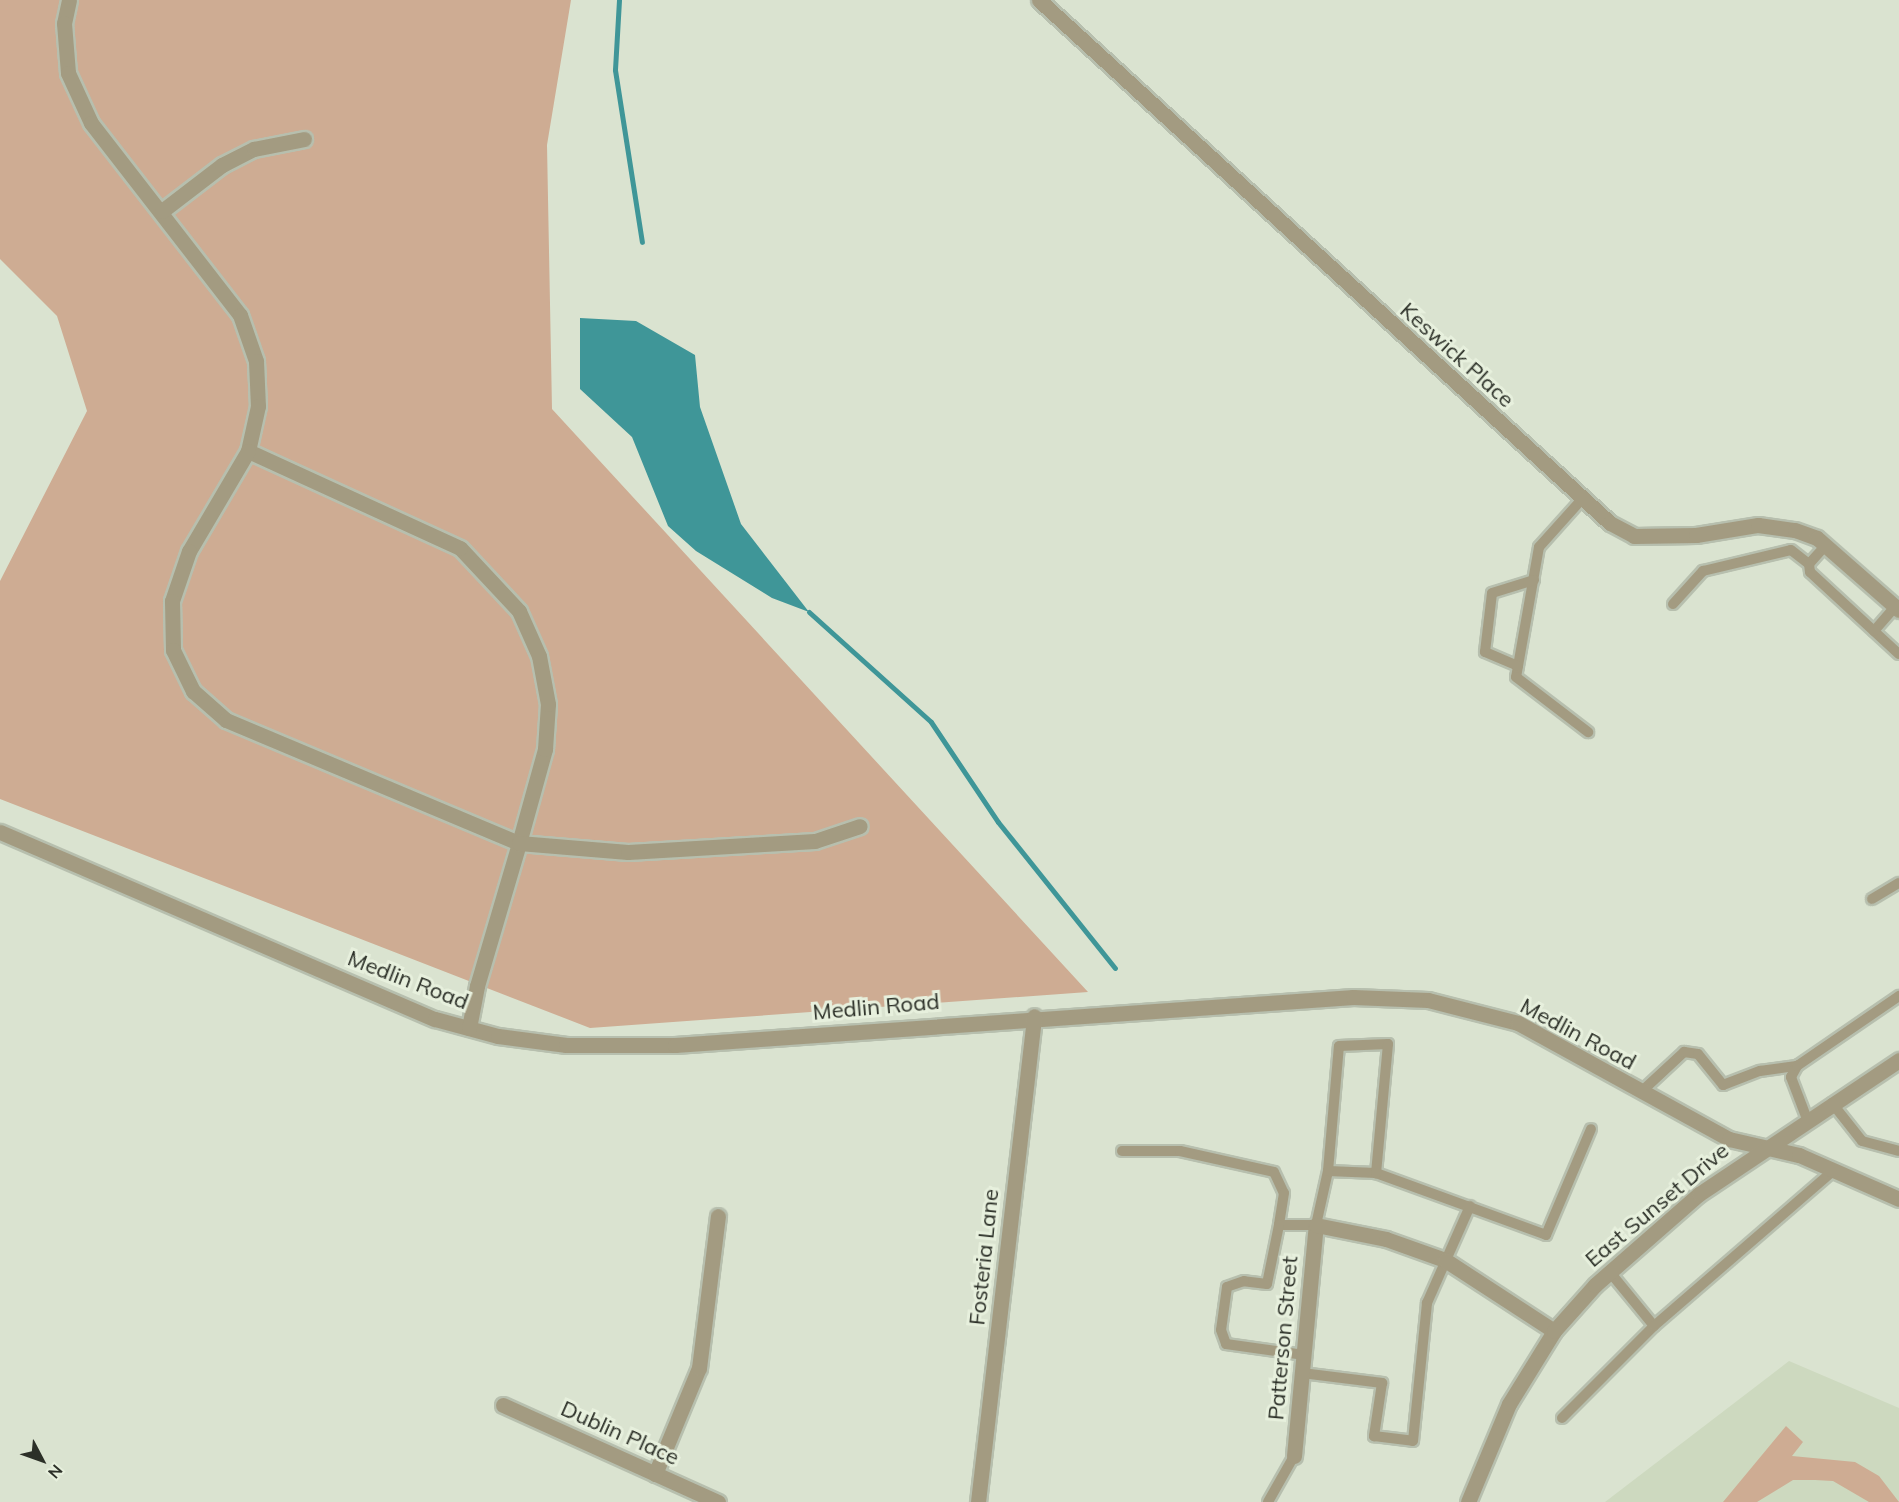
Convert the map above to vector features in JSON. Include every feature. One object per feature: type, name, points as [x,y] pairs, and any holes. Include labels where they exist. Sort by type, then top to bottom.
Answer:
[{"type":"street","points":[[69,0],[64,23],[68,73],[90,123],[162,211],[240,315],[256,362],[258,406],[248,452],[189,551],[172,601],[173,650],[193,691],[226,720],[519,843],[628,852],[814,841],[860,826]]},
{"type":"street","name":"Keswick Place","points":[[1039,0],[1583,498],[1634,536],[1696,535],[1758,525],[1795,530],[1826,545],[1897,608]]},
{"type":"street","points":[[162,211],[254,149],[304,139]]},
{"type":"street","points":[[248,452],[460,548],[519,611],[539,656],[548,704],[545,749],[469,1028]]},
{"type":"street","name":"Medlin Road","points":[[0,832],[435,1019],[469,1028],[566,1045],[675,1045],[1034,1016],[1353,998],[1428,1000],[1518,1023],[1728,1138],[1764,1146],[1899,1199]]},
{"type":"street","name":"Fosteria Lane","points":[[978,1502],[1034,1016]]},
{"type":"street","name":"East Sunset Drive","points":[[1468,1502],[1509,1404],[1554,1331],[1608,1271],[1764,1146],[1897,1064]]},
{"type":"street","points":[[655,1473],[699,1368],[718,1215]]},
{"type":"street","points":[[1316,1225],[1386,1239],[1444,1260],[1554,1331]]},
{"type":"street","name":"Patterson Street","points":[[1294,1456],[1316,1225]]},
{"type":"street","name":"Dublin Place","points":[[503,1405],[718,1502]]},
{"type":"lane","points":[[1583,498],[1539,547],[1516,677],[1588,732]]},
{"type":"lane","points":[[1809,564],[1826,545]]},
{"type":"lane","points":[[1673,604],[1703,571],[1791,550],[1809,564],[1810,572],[1899,654]]},
{"type":"lane","points":[[1518,666],[1485,652],[1492,593],[1534,580]]},
{"type":"lane","points":[[1874,631],[1897,608]]},
{"type":"lane","points":[[1872,899],[1899,883]]},
{"type":"lane","points":[[1641,1092],[1684,1052],[1698,1054],[1724,1085],[1760,1071],[1797,1066],[1899,996]]},
{"type":"lane","points":[[1280,1225],[1316,1225],[1328,1171],[1339,1046],[1388,1044],[1376,1173]]},
{"type":"lane","points":[[1797,1066],[1791,1077],[1807,1119]]},
{"type":"lane","points":[[1832,1103],[1862,1141],[1899,1151]]},
{"type":"lane","points":[[1328,1171],[1376,1173],[1546,1235],[1591,1129]]},
{"type":"lane","points":[[1122,1151],[1180,1151],[1274,1172],[1284,1192],[1280,1225],[1267,1284],[1244,1281],[1227,1287],[1221,1330],[1226,1344],[1304,1355]]},
{"type":"lane","points":[[1562,1418],[1654,1326],[1832,1172]]},
{"type":"lane","points":[[1302,1373],[1382,1383],[1374,1436],[1413,1442],[1427,1303],[1444,1260],[1470,1206]]},
{"type":"lane","points":[[1608,1271],[1654,1326]]},
{"type":"lane","points":[[1268,1502],[1294,1456]]},
{"type":"shaded area","points":[[0,0],[571,0],[547,145],[552,409],[1088,992],[590,1028],[0,799],[0,581],[87,411],[57,316],[0,259]]},
{"type":"shaded area","points":[[1789,1361],[1899,1408],[1899,1502],[1605,1502]]},
{"type":"shaded area","points":[[1786,1426],[1803,1442],[1792,1456],[1855,1462],[1879,1476],[1899,1502],[1869,1502],[1833,1481],[1793,1480],[1757,1502],[1723,1502]]},
{"type":"water","points":[[580,318],[636,321],[695,355],[700,407],[741,524],[809,612],[772,598],[696,551],[668,526],[632,437],[580,389]]},
{"type":"waterway","points":[[619,0],[615,70],[642,242]]},
{"type":"waterway","points":[[809,612],[931,722],[998,822],[1115,968]]}]
